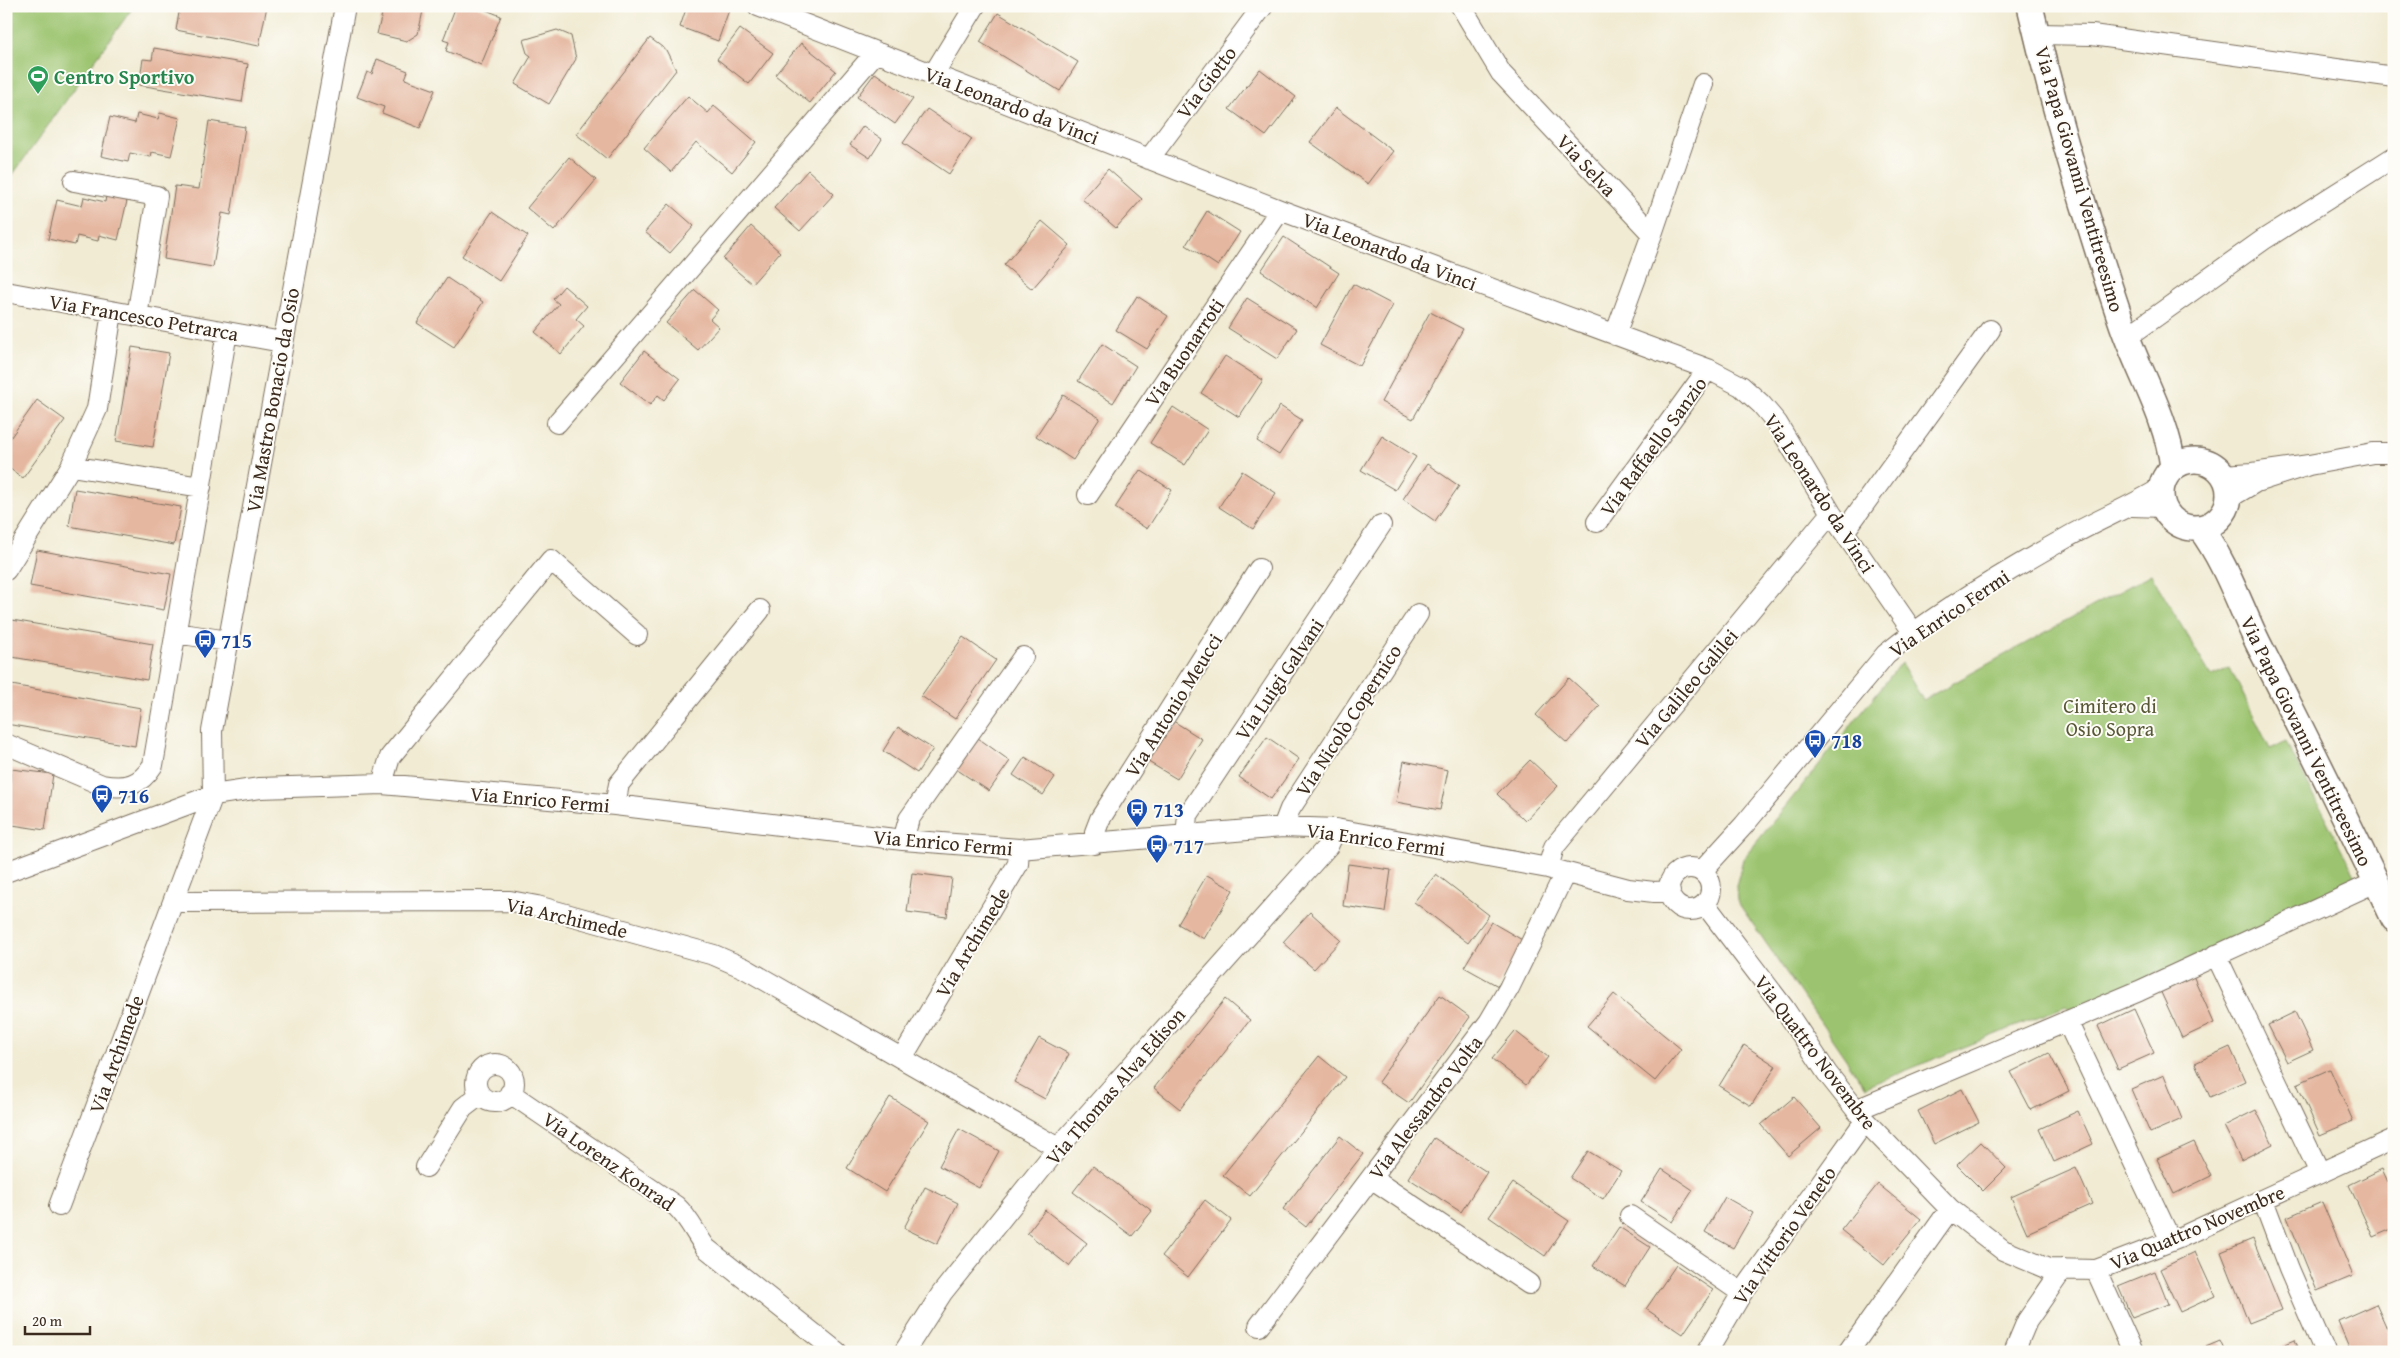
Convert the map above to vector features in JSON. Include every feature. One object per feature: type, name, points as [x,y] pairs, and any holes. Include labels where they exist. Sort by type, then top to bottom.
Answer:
[{"type":"street","name":"Via Mastro Bonacio da Osio","points":[[212,795],[212,730],[345,6]]},
{"type":"street","name":"Via Leonardo da Vinci","points":[[758,6],[1280,210],[1708,369],[1741,386],[1761,404],[1777,423],[1831,513],[1913,632]]},
{"type":"street","points":[[934,75],[975,6]]},
{"type":"street","name":"Via Giotto","points":[[1149,159],[1263,6]]},
{"type":"street","name":"Via Selva","points":[[1461,6],[1501,73],[1652,234]]},
{"type":"street","name":"Via Papa Giovanni Ventitreesimo","points":[[2030,6],[2080,193],[2127,338],[2167,434],[2177,523],[2191,528],[2208,524],[2247,620],[2394,919]]},
{"type":"street","points":[[2038,34],[2092,36],[2394,77]]},
{"type":"street","points":[[558,424],[876,52]]},
{"type":"street","points":[[1614,335],[1652,234],[1703,84]]},
{"type":"street","points":[[2127,338],[2263,240],[2394,157]]},
{"type":"street","points":[[74,181],[158,196],[137,316]]},
{"type":"street","name":"Via Buonarroti","points":[[1088,495],[1280,210]]},
{"type":"street","name":"Via Francesco Petrarca","points":[[6,292],[282,342]]},
{"type":"street","points":[[6,570],[71,466],[97,409],[112,312]]},
{"type":"street","points":[[1844,532],[1990,330]]},
{"type":"street","points":[[6,744],[102,785],[119,788],[145,778],[153,765],[227,332]]},
{"type":"street","name":"Via Raffaello Sanzio","points":[[1597,522],[1708,369]]},
{"type":"street","points":[[2226,486],[2256,482],[2309,464],[2373,453],[2394,453]]},
{"type":"street","points":[[2171,480],[2210,463],[2226,486],[2224,512],[2208,524]]},
{"type":"street","points":[[71,466],[201,487]]},
{"type":"street","name":"Via Enrico Fermi","points":[[1702,871],[1744,825],[1886,654],[1913,632],[2067,537],[2130,506],[2171,480]]},
{"type":"street","name":"Via Galileo Galilei","points":[[1556,870],[1554,848],[1831,513]]},
{"type":"street","name":"Via Luigi Galvani","points":[[1186,836],[1188,815],[1381,525]]},
{"type":"street","points":[[382,784],[390,757],[551,560],[637,635]]},
{"type":"street","name":"Via Antonio Meucci","points":[[1095,844],[1095,832],[1100,819],[1259,568]]},
{"type":"street","points":[[614,805],[619,784],[760,610]]},
{"type":"street","name":"Via Nicolò Copernico","points":[[1283,827],[1290,809],[1418,614]]},
{"type":"street","points":[[176,633],[228,641]]},
{"type":"street","points":[[903,840],[909,819],[1023,657]]},
{"type":"street","name":"Via Enrico Fermi","points":[[6,872],[212,795],[260,788],[382,784],[614,805],[903,840],[1019,849],[1283,827],[1336,830],[1556,870],[1628,889],[1654,892],[1670,891]]},
{"type":"street","name":"Via Archimede","points":[[60,1206],[212,795]]},
{"type":"street","name":"Via Thomas Alva Edison","points":[[904,1352],[942,1293],[1058,1148],[1328,846],[1336,830]]},
{"type":"street","name":"Via Archimede","points":[[902,1058],[1018,864],[1019,849]]},
{"type":"street","points":[[1691,868],[1702,871],[1709,878],[1712,889],[1705,904],[1695,909],[1679,906],[1672,899],[1670,891],[1671,881],[1677,873],[1691,868]]},
{"type":"street","name":"Via Alessandro Volta","points":[[1259,1326],[1489,1022],[1509,988],[1556,870]]},
{"type":"street","points":[[1860,1115],[2216,956],[2376,882]]},
{"type":"street","name":"Via Archimede","points":[[173,902],[510,901],[537,906],[714,955],[744,968],[1058,1148]]},
{"type":"street","name":"Via Quattro Novembre","points":[[1705,904],[1784,1008],[1827,1073],[1860,1115],[1950,1209],[2003,1250],[2048,1269],[2096,1270],[2171,1241],[2394,1139]]},
{"type":"street","points":[[2216,956],[2320,1173]]},
{"type":"street","points":[[2067,1021],[2171,1241]]},
{"type":"street","points":[[501,1065],[512,1075],[513,1087],[510,1093],[497,1102],[490,1101],[480,1095],[476,1084],[477,1077],[486,1066],[501,1065]]},
{"type":"street","name":"Via Lorenz Konrad","points":[[510,1093],[676,1206],[687,1216],[696,1235],[706,1248],[837,1352]]},
{"type":"street","points":[[426,1168],[463,1108],[480,1095]]},
{"type":"street","name":"Via Vittorio Veneto","points":[[1707,1352],[1742,1293],[1860,1115]]},
{"type":"street","points":[[1371,1178],[1529,1284]]},
{"type":"street","points":[[2263,1200],[2289,1269],[2325,1352]]},
{"type":"street","points":[[1848,1352],[1950,1209]]},
{"type":"street","points":[[1630,1216],[1742,1293]]},
{"type":"street","points":[[2014,1352],[2027,1321],[2063,1269]]},
{"type":"street","points":[[2096,1270],[2133,1352]]},
{"type":"green space","name":"Centro Sportivo","points":[[6,6],[134,6],[6,184]]},
{"type":"green space","name":"Cimitero di Osio Sopra","points":[[2151,574],[2211,676],[2230,668],[2270,749],[2286,742],[2359,883],[2070,1012],[2066,1006],[1865,1087],[1737,901],[1736,886],[1743,859],[1901,663],[1923,700]]},
{"type":"building","points":[[187,6],[267,6],[259,46],[176,30],[180,7],[186,8]]},
{"type":"building","points":[[384,6],[424,6],[418,34],[407,41],[377,34]]},
{"type":"building","points":[[456,6],[476,6],[501,16],[481,65],[446,51],[449,42],[443,40]]},
{"type":"building","points":[[687,6],[718,6],[729,10],[718,41],[680,27]]},
{"type":"building","points":[[998,13],[1078,62],[1060,91],[980,42]]},
{"type":"building","points":[[740,29],[773,53],[749,84],[717,59]]},
{"type":"building","points":[[557,30],[571,36],[576,59],[549,104],[515,84],[531,56],[527,53],[523,40]]},
{"type":"building","points":[[650,38],[666,50],[676,70],[607,159],[576,134]]},
{"type":"building","points":[[801,43],[836,71],[810,103],[775,75]]},
{"type":"building","points":[[154,48],[248,64],[242,102],[139,85],[143,59],[152,60]]},
{"type":"building","points":[[377,59],[408,71],[405,79],[435,90],[420,128],[382,113],[384,107],[357,97],[367,72],[372,74]]},
{"type":"building","points":[[1260,69],[1296,97],[1266,136],[1229,109]]},
{"type":"building","points":[[875,73],[913,99],[895,124],[857,97]]},
{"type":"building","points":[[688,96],[708,113],[714,106],[756,142],[732,172],[696,142],[671,172],[644,148]]},
{"type":"building","points":[[1336,108],[1393,151],[1368,184],[1310,142]]},
{"type":"building","points":[[927,109],[972,139],[949,174],[903,143]]},
{"type":"building","points":[[160,113],[180,118],[171,156],[152,152],[151,157],[130,153],[128,162],[101,156],[110,117],[135,123],[137,114],[158,119]]},
{"type":"building","points":[[209,121],[245,127],[231,215],[222,213],[213,267],[164,259],[175,186],[199,189]]},
{"type":"building","points":[[863,126],[882,139],[870,158],[850,145]]},
{"type":"building","points":[[569,157],[596,180],[554,231],[527,208]]},
{"type":"building","points":[[1108,169],[1142,199],[1116,228],[1082,199]]},
{"type":"building","points":[[808,170],[834,194],[800,231],[774,208]]},
{"type":"building","points":[[106,196],[127,201],[118,240],[99,235],[98,241],[77,236],[75,245],[48,239],[57,200],[82,206],[84,197],[105,202]]},
{"type":"building","points":[[669,204],[694,226],[670,253],[645,232]]},
{"type":"building","points":[[1207,211],[1240,232],[1218,266],[1186,245]]},
{"type":"building","points":[[492,212],[528,236],[499,281],[462,256]]},
{"type":"building","points":[[1042,221],[1070,245],[1032,289],[1004,265]]},
{"type":"building","points":[[751,226],[780,252],[752,284],[723,259]]},
{"type":"building","points":[[1284,237],[1339,273],[1317,308],[1261,271]]},
{"type":"building","points":[[447,278],[483,302],[454,347],[417,323]]},
{"type":"building","points":[[1353,284],[1393,305],[1360,366],[1320,345]]},
{"type":"building","points":[[564,286],[587,306],[576,319],[584,326],[561,354],[535,332],[559,304],[553,299]]},
{"type":"building","points":[[695,290],[718,310],[710,319],[719,327],[698,350],[666,323]]},
{"type":"building","points":[[1137,296],[1168,316],[1147,349],[1116,330]]},
{"type":"building","points":[[1247,298],[1297,329],[1277,359],[1228,328]]},
{"type":"building","points":[[1430,312],[1463,329],[1413,419],[1381,402]]},
{"type":"building","points":[[1102,344],[1136,366],[1113,403],[1078,381]]},
{"type":"building","points":[[132,347],[169,353],[153,447],[116,441]]},
{"type":"building","points":[[644,351],[680,379],[664,400],[658,395],[650,405],[620,382]]},
{"type":"building","points":[[1225,356],[1263,380],[1239,417],[1201,393]]},
{"type":"building","points":[[1063,395],[1100,418],[1073,460],[1036,436]]},
{"type":"building","points":[[37,400],[65,420],[23,478],[6,466],[6,444]]},
{"type":"building","points":[[1280,406],[1302,420],[1279,455],[1257,441]]},
{"type":"building","points":[[1173,407],[1208,430],[1185,465],[1150,443]]},
{"type":"building","points":[[1382,436],[1416,457],[1395,490],[1361,470]]},
{"type":"building","points":[[1427,464],[1459,486],[1435,521],[1403,499]]},
{"type":"building","points":[[1140,470],[1172,490],[1147,529],[1115,508]]},
{"type":"building","points":[[1242,471],[1276,493],[1253,529],[1219,507]]},
{"type":"building","points":[[75,489],[181,507],[174,545],[69,526]]},
{"type":"building","points":[[37,550],[171,574],[164,610],[30,586]]},
{"type":"building","points":[[6,619],[153,644],[147,680],[6,656]]},
{"type":"building","points":[[963,637],[996,660],[955,719],[921,696]]},
{"type":"building","points":[[1569,678],[1600,706],[1567,743],[1536,715]]},
{"type":"building","points":[[6,684],[141,708],[135,746],[6,724]]},
{"type":"building","points":[[1170,719],[1202,739],[1177,779],[1145,760]]},
{"type":"building","points":[[898,727],[933,749],[917,773],[883,751]]},
{"type":"building","points":[[1267,737],[1299,759],[1271,799],[1239,777]]},
{"type":"building","points":[[978,738],[1010,761],[989,791],[956,769]]},
{"type":"building","points":[[1025,757],[1055,777],[1043,795],[1013,775]]},
{"type":"building","points":[[1530,760],[1558,786],[1525,821],[1497,794]]},
{"type":"building","points":[[1404,761],[1448,770],[1440,810],[1396,802]]},
{"type":"building","points":[[11,769],[53,774],[45,830],[6,824]]},
{"type":"building","points":[[1348,864],[1391,870],[1385,912],[1343,906]]},
{"type":"building","points":[[912,873],[952,878],[947,917],[907,912]]},
{"type":"building","points":[[1436,874],[1489,915],[1468,943],[1414,902]]},
{"type":"building","points":[[1207,875],[1233,890],[1204,939],[1178,924]]},
{"type":"building","points":[[1310,912],[1341,940],[1314,969],[1283,942]]},
{"type":"building","points":[[1491,922],[1524,941],[1498,986],[1464,967]]},
{"type":"building","points":[[2191,971],[2214,1023],[2182,1038],[2158,986]]},
{"type":"building","points":[[1614,994],[1681,1049],[1655,1081],[1587,1026]]},
{"type":"building","points":[[1440,995],[1470,1017],[1409,1103],[1378,1082]]},
{"type":"building","points":[[1225,999],[1250,1020],[1180,1109],[1154,1088]]},
{"type":"building","points":[[2134,1009],[2154,1053],[2118,1069],[2098,1026]]},
{"type":"building","points":[[2295,1012],[2313,1050],[2287,1062],[2268,1025]]},
{"type":"building","points":[[1515,1031],[1548,1057],[1526,1085],[1492,1059]]},
{"type":"building","points":[[1039,1038],[1069,1054],[1045,1099],[1014,1082]]},
{"type":"building","points":[[1744,1045],[1776,1066],[1751,1106],[1719,1086]]},
{"type":"building","points":[[2230,1047],[2245,1081],[2210,1097],[2195,1063]]},
{"type":"building","points":[[2049,1053],[2069,1091],[2031,1110],[2011,1072]]},
{"type":"building","points":[[1319,1056],[1345,1077],[1250,1196],[1223,1175]]},
{"type":"building","points":[[2330,1069],[2353,1121],[2320,1135],[2297,1084]]},
{"type":"building","points":[[2164,1075],[2182,1119],[2150,1133],[2131,1089]]},
{"type":"building","points":[[1962,1089],[1979,1122],[1934,1144],[1918,1111]]},
{"type":"building","points":[[890,1097],[929,1121],[885,1192],[847,1168]]},
{"type":"building","points":[[1794,1097],[1821,1128],[1788,1156],[1761,1125]]},
{"type":"building","points":[[2256,1110],[2273,1144],[2241,1160],[2224,1126]]},
{"type":"building","points":[[2078,1111],[2093,1144],[2054,1162],[2039,1129]]},
{"type":"building","points":[[959,1129],[999,1151],[979,1188],[939,1166]]},
{"type":"building","points":[[1340,1136],[1363,1154],[1306,1227],[1283,1209]]},
{"type":"building","points":[[1434,1138],[1487,1172],[1461,1212],[1408,1178]]},
{"type":"building","points":[[1981,1142],[2006,1168],[1983,1191],[1957,1165]]},
{"type":"building","points":[[2194,1142],[2211,1176],[2174,1194],[2157,1159]]},
{"type":"building","points":[[1588,1151],[1621,1171],[1603,1199],[1570,1178]]},
{"type":"building","points":[[1093,1166],[1152,1211],[1132,1236],[1073,1192]]},
{"type":"building","points":[[2076,1168],[2092,1204],[2027,1233],[2011,1197]]},
{"type":"building","points":[[1662,1169],[1693,1190],[1672,1222],[1641,1202]]},
{"type":"building","points":[[2382,1169],[2394,1195],[2394,1228],[2373,1237],[2349,1185]]},
{"type":"building","points":[[1513,1183],[1569,1221],[1545,1256],[1489,1217]]},
{"type":"building","points":[[1878,1184],[1921,1219],[1884,1265],[1841,1230]]},
{"type":"building","points":[[925,1187],[958,1203],[937,1244],[904,1228]]},
{"type":"building","points":[[1725,1197],[1753,1213],[1733,1248],[1705,1232]]},
{"type":"building","points":[[1205,1200],[1231,1220],[1188,1277],[1162,1256]]},
{"type":"building","points":[[2322,1202],[2353,1276],[2317,1291],[2287,1217]]},
{"type":"building","points":[[1045,1210],[1087,1243],[1069,1266],[1027,1233]]},
{"type":"building","points":[[1619,1227],[1650,1247],[1625,1286],[1593,1266]]},
{"type":"building","points":[[2253,1239],[2282,1310],[2249,1323],[2221,1252]]},
{"type":"building","points":[[2195,1252],[2215,1296],[2180,1312],[2160,1269]]},
{"type":"building","points":[[1676,1265],[1713,1290],[1683,1334],[1646,1309]]},
{"type":"building","points":[[2155,1271],[2168,1304],[2132,1318],[2118,1286]]},
{"type":"building","points":[[2376,1304],[2394,1344],[2394,1351],[2351,1352],[2338,1321]]},
{"type":"building","points":[[2295,1340],[2300,1352],[2267,1352]]},
{"type":"building","points":[[2220,1341],[2225,1352],[2194,1352]]},
{"type":"place","name":"Centro Sportivo","points":[[38,95]]},
{"type":"place","name":"715","points":[[205,659]]},
{"type":"place","name":"718","points":[[1815,759]]},
{"type":"place","name":"716","points":[[102,814]]},
{"type":"place","name":"713","points":[[1137,828]]},
{"type":"place","name":"717","points":[[1157,864]]}]
